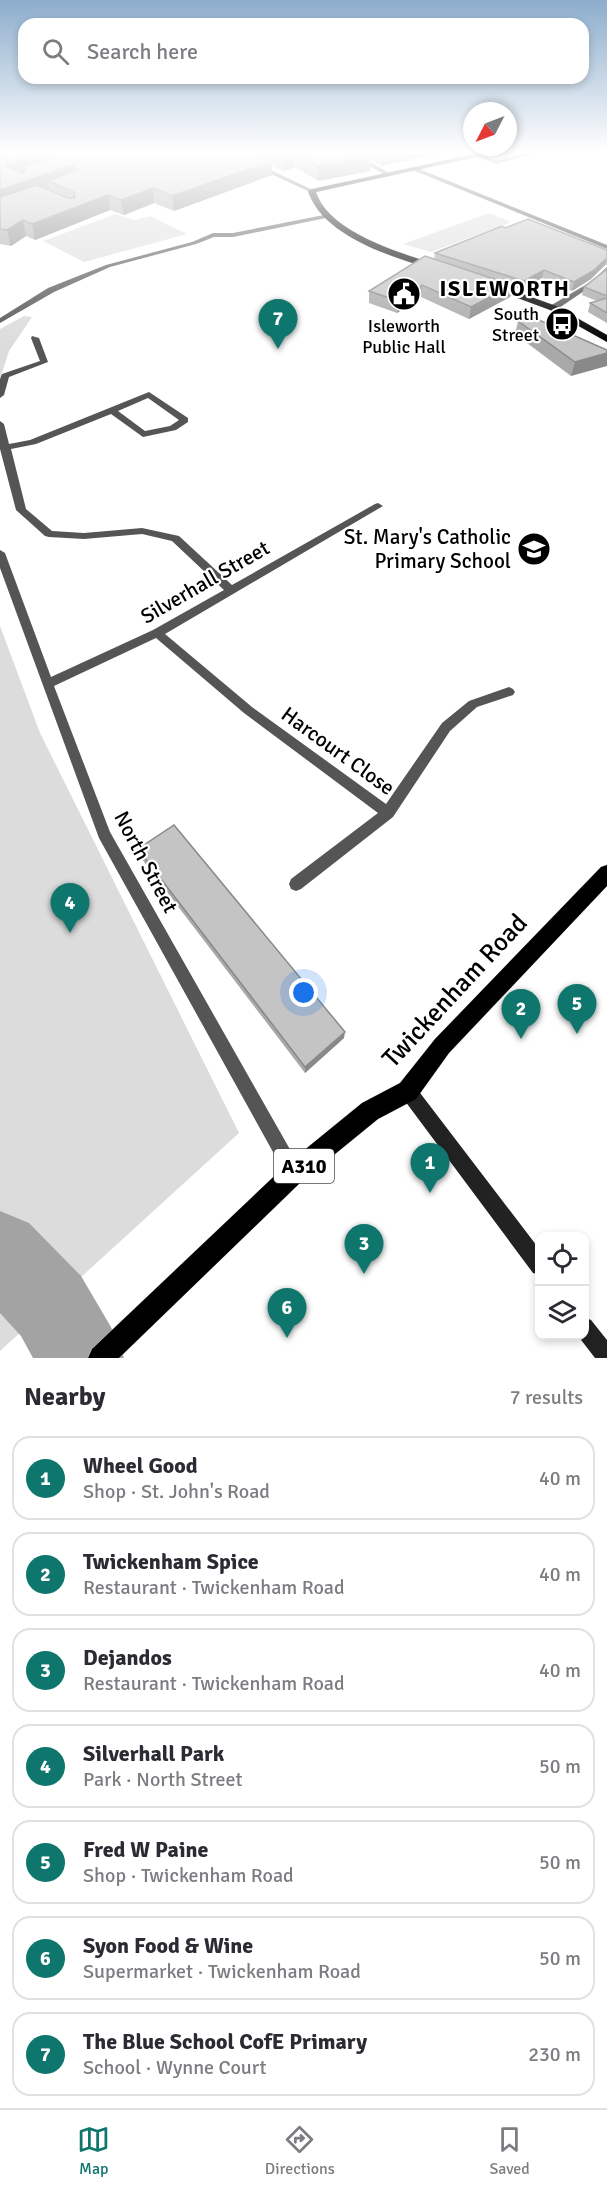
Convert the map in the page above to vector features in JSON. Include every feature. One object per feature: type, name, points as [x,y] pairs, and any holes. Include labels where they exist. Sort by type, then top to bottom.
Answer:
[{"type":"main road","points":[[328,216],[354,237],[376,248],[447,271]]},
{"type":"main road","points":[[487,284],[553,308],[607,339]]},
{"type":"main road","name":"Twickenham Road","points":[[101,1358],[294,1173],[370,1111],[408,1091],[442,1046],[607,873]]},
{"type":"main road","points":[[408,1091],[535,1259]]},
{"type":"main road","points":[[589,1332],[607,1357]]},
{"type":"street","points":[[0,321],[54,288],[108,266],[194,243],[213,235],[228,236],[326,216]]},
{"type":"street","points":[[531,216],[607,247]]},
{"type":"street","points":[[553,308],[594,282],[607,269]]},
{"type":"street","points":[[0,311],[12,312]]},
{"type":"street","points":[[0,395],[5,376],[44,362],[35,338]]},
{"type":"street","points":[[4,448],[33,442],[149,395],[184,420],[173,428],[143,434],[113,411]]},
{"type":"street","points":[[0,424],[4,448],[21,510],[49,534],[84,536],[141,531],[175,538],[231,590]]},
{"type":"street","name":"Silverhall Street","points":[[47,684],[157,633],[378,506]]},
{"type":"street","name":"North Street","points":[[0,553],[104,834],[294,1173]]},
{"type":"street","name":"Harcourt Close","points":[[157,633],[248,710],[388,813],[446,727],[472,704],[510,692]]},
{"type":"street","points":[[296,884],[388,813]]},
{"type":"shaded area","points":[[109,216],[123,216],[135,220],[151,216],[187,234],[84,262],[43,241]]},
{"type":"shaded area","points":[[480,216],[497,216],[511,222],[431,252],[403,244]]},
{"type":"shaded area","points":[[24,316],[32,317],[9,351],[0,379],[0,329]]},
{"type":"shaded area","points":[[0,626],[40,733],[239,1133],[0,1351]]},
{"type":"building","points":[[0,216],[52,216],[32,224],[23,220],[7,230],[0,229]]},
{"type":"building","points":[[528,219],[607,250],[607,258],[593,271],[574,282],[544,270],[524,281],[435,253],[502,226],[505,228]]},
{"type":"building","points":[[425,256],[512,285],[471,307],[422,285],[398,301],[369,291]]},
{"type":"building","points":[[607,269],[607,296],[584,287]]},
{"type":"building","points":[[607,298],[607,313],[590,303]]},
{"type":"building","points":[[523,313],[607,350],[607,353],[575,362],[518,321]]},
{"type":"building","points":[[174,825],[345,1032],[305,1067],[138,849]]},
{"type":"waterway","points":[[0,1252],[51,1306],[80,1358]]},
{"type":"place","name":"Isleworth Public Hall","points":[[404,294]]},
{"type":"place","name":"South Street","points":[[562,324]]},
{"type":"place","name":"The Blue School CofE Primary","points":[[278,349]]},
{"type":"place","name":"St. Mary's Catholic Primary School","points":[[534,549]]},
{"type":"place","name":"Silverhall Park","points":[[70,933]]},
{"type":"place","name":"Fred W Paine","points":[[577,1034]]},
{"type":"place","name":"Twickenham Spice","points":[[521,1039]]},
{"type":"place","name":"Wheel Good","points":[[430,1193]]},
{"type":"place","name":"Dejandos","points":[[364,1274]]},
{"type":"place","name":"Syon Food & Wine","points":[[287,1338]]},
{"type":"district","name":"ISLEWORTH","points":[[505,288]]}]
